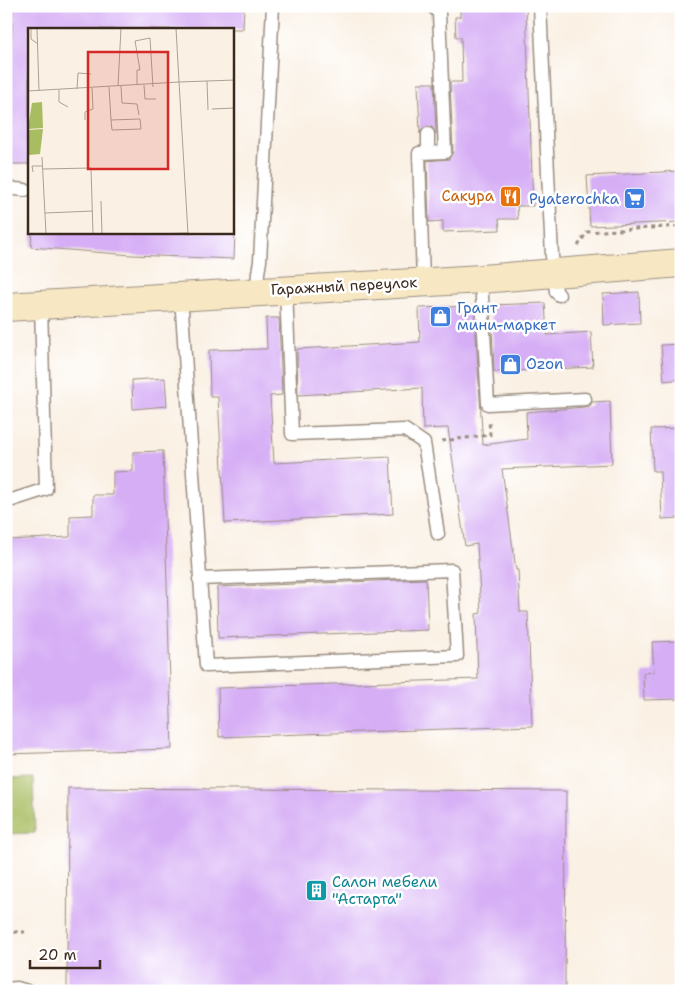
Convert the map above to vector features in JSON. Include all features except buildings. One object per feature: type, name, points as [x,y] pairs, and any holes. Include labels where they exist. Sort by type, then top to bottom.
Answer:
[{"type":"main road","points":[[588,270],[681,259]]},
{"type":"main road","name":"Гаражный переулок","points":[[6,307],[555,275],[588,270],[681,263]]},
{"type":"lane","points":[[257,291],[273,6]]},
{"type":"lane","points":[[424,282],[419,153],[445,152],[439,13],[432,6]]},
{"type":"lane","points":[[540,6],[555,275]]},
{"type":"lane","points":[[428,134],[428,153]]},
{"type":"lane","points":[[6,188],[25,190]]},
{"type":"lane","points":[[481,279],[488,404],[585,399]]},
{"type":"lane","points":[[286,290],[292,434],[405,430],[424,442],[438,534]]},
{"type":"lane","points":[[181,296],[199,579],[206,666],[457,656],[452,570],[199,579]]},
{"type":"lane","points":[[6,502],[46,489],[41,305]]},
{"type":"lane","points":[[6,989],[16,988],[26,991]]},
{"type":"path","points":[[555,275],[573,254],[587,232],[681,226]]},
{"type":"path","points":[[424,442],[490,436],[488,404]]},
{"type":"path","points":[[6,932],[25,932]]},
{"type":"green space","points":[[33,778],[35,833],[6,834],[6,779]]},
{"type":"place","name":"Сакура","points":[[510,196]]},
{"type":"place","name":"Pyaterochka","points":[[635,199]]},
{"type":"place","name":"Грант мини-маркет","points":[[441,317]]},
{"type":"place","name":"Ozon","points":[[510,364]]},
{"type":"place","name":"Салон мебели \"Астарта\"","points":[[316,891]]}]
